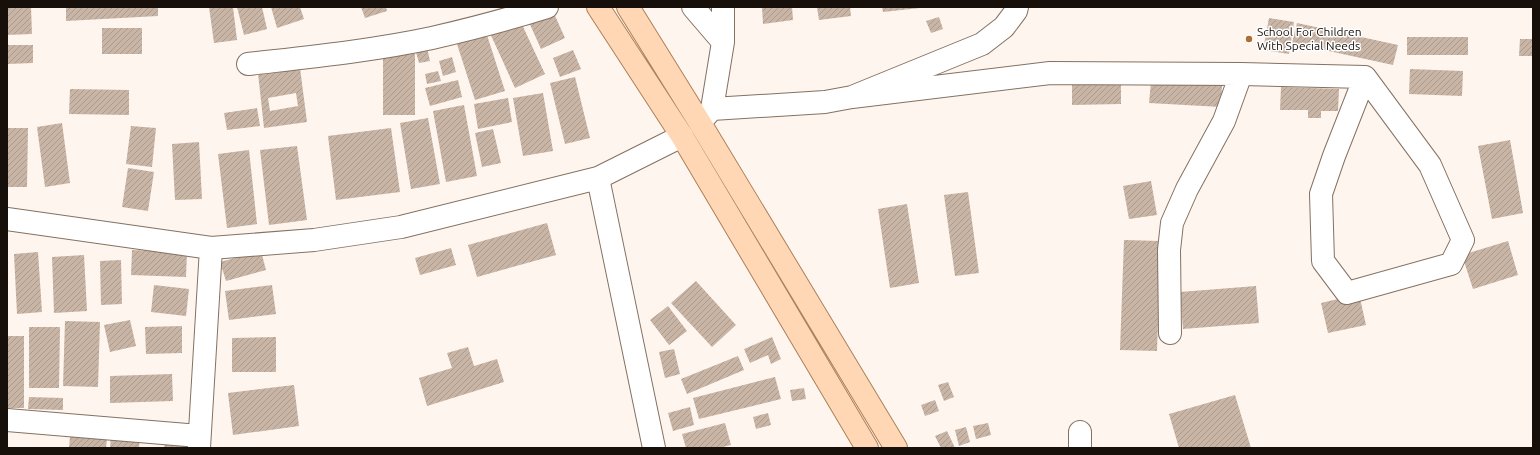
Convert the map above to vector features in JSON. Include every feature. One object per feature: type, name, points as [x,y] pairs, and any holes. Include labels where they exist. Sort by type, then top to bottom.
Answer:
[{"type":"main road","points":[[598,7],[682,136],[867,448]]},
{"type":"main road","points":[[628,7],[706,116],[896,448]]},
{"type":"street","points":[[248,64],[351,51],[430,38],[498,22],[547,7]]},
{"type":"street","points":[[693,7],[723,42]]},
{"type":"street","points":[[723,7],[723,42],[706,116],[1050,73],[1241,74],[1365,77]]},
{"type":"street","points":[[852,97],[982,44],[1004,27],[1016,11],[1017,7]]},
{"type":"street","points":[[1170,333],[1169,250],[1172,223],[1187,189],[1224,121],[1241,74]]},
{"type":"street","points":[[1365,77],[1430,165],[1463,240],[1451,264],[1347,294],[1323,261],[1321,194],[1334,156],[1365,77]]},
{"type":"street","points":[[7,219],[212,248],[314,240],[401,227],[598,178],[682,136]]},
{"type":"street","points":[[598,178],[654,448]]},
{"type":"street","points":[[7,420],[199,442],[212,248]]},
{"type":"building","points":[[7,7],[31,7],[32,34],[7,35]]},
{"type":"building","points":[[66,7],[158,7],[158,16],[66,21]]},
{"type":"building","points":[[209,7],[233,7],[237,40],[214,43]]},
{"type":"building","points":[[237,7],[262,7],[267,29],[244,35]]},
{"type":"building","points":[[271,7],[300,7],[304,19],[277,28]]},
{"type":"building","points":[[361,7],[386,7],[387,11],[365,18]]},
{"type":"building","points":[[762,7],[792,7],[793,20],[763,24]]},
{"type":"building","points":[[817,7],[850,7],[851,16],[819,20]]},
{"type":"building","points":[[882,7],[919,7],[920,8],[883,12]]},
{"type":"building","points":[[552,9],[565,38],[541,49],[528,20]]},
{"type":"building","points":[[939,17],[943,29],[931,33],[926,21]]},
{"type":"building","points":[[519,18],[545,74],[515,88],[489,31]]},
{"type":"building","points":[[1269,18],[1294,22],[1289,54],[1263,50]]},
{"type":"building","points":[[1297,23],[1398,45],[1393,65],[1292,43]]},
{"type":"building","points":[[102,28],[142,28],[142,54],[102,54]]},
{"type":"building","points":[[486,32],[505,91],[475,100],[456,41]]},
{"type":"building","points":[[1407,37],[1468,37],[1468,55],[1407,55]]},
{"type":"building","points":[[1520,39],[1533,39],[1533,56],[1519,56]]},
{"type":"building","points":[[426,43],[430,61],[419,63],[414,45]]},
{"type":"building","points":[[7,45],[33,45],[33,63],[7,64]]},
{"type":"building","points":[[573,50],[581,69],[560,77],[553,58]]},
{"type":"building","points":[[383,54],[415,54],[415,115],[383,115]]},
{"type":"building","points":[[452,57],[456,72],[443,76],[439,61]]},
{"type":"building","points":[[300,68],[307,122],[264,128],[258,73]],"holes":[[[296,93],[298,106],[270,111],[268,98]]]},
{"type":"building","points":[[1410,69],[1463,71],[1462,96],[1409,94]]},
{"type":"building","points":[[438,71],[441,81],[427,84],[425,74]]},
{"type":"building","points":[[575,77],[590,138],[565,144],[550,83]]},
{"type":"building","points":[[458,80],[462,97],[430,106],[425,88]]},
{"type":"building","points":[[1151,82],[1222,85],[1221,107],[1149,103]]},
{"type":"building","points":[[1121,84],[1121,104],[1072,105],[1072,85]]},
{"type":"building","points":[[1281,87],[1339,89],[1338,111],[1321,111],[1321,118],[1308,118],[1308,110],[1280,110]]},
{"type":"building","points":[[70,89],[129,90],[129,115],[69,114]]},
{"type":"building","points":[[543,93],[553,151],[523,156],[513,98]]},
{"type":"building","points":[[508,98],[512,122],[478,129],[474,104]]},
{"type":"building","points":[[464,105],[477,176],[446,182],[433,111]]},
{"type":"building","points":[[257,108],[260,126],[227,130],[224,113]]},
{"type":"building","points":[[428,118],[440,184],[411,189],[400,123]]},
{"type":"building","points":[[62,123],[70,183],[45,187],[37,127]]},
{"type":"building","points":[[131,126],[156,128],[152,167],[126,164]]},
{"type":"building","points":[[7,128],[28,128],[27,187],[7,187]]},
{"type":"building","points":[[391,128],[400,192],[336,200],[328,136]]},
{"type":"building","points":[[493,129],[501,163],[482,167],[475,133]]},
{"type":"building","points":[[1510,140],[1523,213],[1492,219],[1478,146]]},
{"type":"building","points":[[199,142],[202,199],[175,200],[172,144]]},
{"type":"building","points":[[297,146],[307,220],[269,225],[260,150]]},
{"type":"building","points":[[249,150],[257,224],[227,228],[218,154]]},
{"type":"building","points":[[128,168],[154,172],[148,211],[122,207]]},
{"type":"building","points":[[1151,181],[1157,215],[1129,219],[1123,186]]},
{"type":"building","points":[[968,192],[979,273],[955,276],[944,195]]},
{"type":"building","points":[[907,204],[919,283],[890,288],[878,209]]},
{"type":"building","points":[[547,223],[556,255],[477,277],[468,245]]},
{"type":"building","points":[[1124,240],[1161,241],[1157,351],[1120,350]]},
{"type":"building","points":[[1508,241],[1518,275],[1473,289],[1462,255]]},
{"type":"building","points":[[451,248],[456,265],[420,275],[415,258]]},
{"type":"building","points":[[132,250],[187,252],[186,277],[131,275]]},
{"type":"building","points":[[261,251],[266,270],[226,281],[220,262]]},
{"type":"building","points":[[38,252],[42,312],[17,314],[14,254]]},
{"type":"building","points":[[84,255],[87,311],[54,313],[52,257]]},
{"type":"building","points":[[121,260],[122,304],[101,305],[100,261]]},
{"type":"building","points":[[696,281],[736,325],[712,347],[671,303]]},
{"type":"building","points":[[154,285],[189,289],[186,316],[151,312]]},
{"type":"building","points":[[272,285],[276,314],[229,320],[225,291]]},
{"type":"building","points":[[1256,286],[1259,323],[1183,329],[1180,292]]},
{"type":"building","points":[[1359,294],[1366,325],[1328,333],[1321,303]]},
{"type":"building","points":[[668,306],[687,331],[669,345],[650,320]]},
{"type":"building","points":[[130,320],[136,346],[110,352],[104,325]]},
{"type":"building","points":[[65,321],[100,322],[98,387],[63,386]]},
{"type":"building","points":[[182,326],[182,353],[146,354],[145,327]]},
{"type":"building","points":[[29,327],[60,327],[59,388],[29,388]]},
{"type":"building","points":[[7,336],[24,336],[24,408],[7,408]]},
{"type":"building","points":[[276,337],[276,372],[232,372],[232,338]]},
{"type":"building","points":[[772,337],[781,359],[771,364],[768,355],[750,363],[744,349]]},
{"type":"building","points":[[468,347],[474,366],[497,359],[504,382],[427,406],[419,378],[452,368],[447,353]]},
{"type":"building","points":[[674,349],[680,374],[665,378],[659,352]]},
{"type":"building","points":[[738,356],[744,370],[687,394],[681,379]]},
{"type":"building","points":[[172,374],[173,401],[110,403],[110,376]]},
{"type":"building","points":[[775,377],[781,399],[699,419],[693,398]]},
{"type":"building","points":[[948,382],[954,397],[944,401],[938,385]]},
{"type":"building","points":[[294,385],[299,426],[233,435],[228,393]]},
{"type":"building","points":[[804,388],[806,399],[792,401],[790,390]]},
{"type":"building","points":[[1235,395],[1251,448],[1179,448],[1169,414]]},
{"type":"building","points":[[29,397],[63,398],[63,410],[28,409]]},
{"type":"building","points":[[935,400],[939,411],[925,416],[921,405]]},
{"type":"building","points":[[690,407],[694,425],[673,431],[668,413]]},
{"type":"building","points":[[768,413],[771,425],[756,429],[753,417]]},
{"type":"building","points":[[725,423],[731,445],[718,448],[686,448],[682,434]]},
{"type":"building","points":[[988,423],[991,435],[976,439],[973,426]]},
{"type":"building","points":[[966,427],[970,442],[959,446],[955,430]]},
{"type":"building","points":[[947,431],[955,448],[941,448],[935,436]]},
{"type":"building","points":[[111,435],[140,438],[139,448],[110,448]]},
{"type":"building","points":[[70,436],[107,439],[106,448],[69,448]]},
{"type":"building","points":[[165,443],[187,445],[186,448],[164,448]]},
{"type":"place","name":"School For Children With Special Needs","points":[[1249,39]]}]
